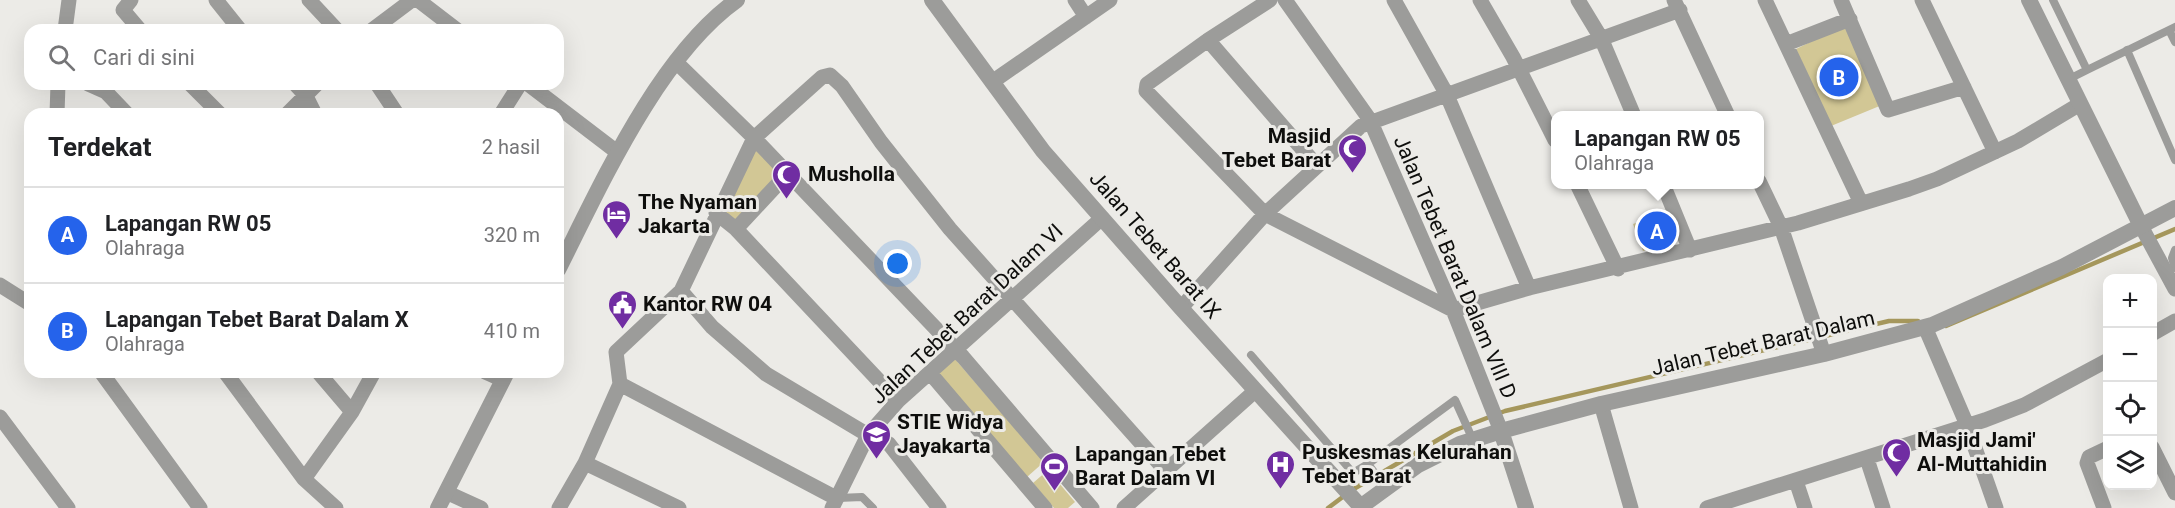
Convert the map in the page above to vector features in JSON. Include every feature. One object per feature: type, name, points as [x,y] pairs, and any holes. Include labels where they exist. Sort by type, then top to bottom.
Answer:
[{"type":"street","points":[[66,24],[69,0]]},
{"type":"street","points":[[131,0],[123,10],[135,24]]},
{"type":"street","points":[[216,0],[235,24]]},
{"type":"street","points":[[309,0],[331,24]]},
{"type":"street","points":[[380,24],[412,0]]},
{"type":"street","points":[[418,0],[449,24]]},
{"type":"street","points":[[564,258],[617,152],[676,62],[701,32],[736,0]]},
{"type":"street","name":"Jalan Tebet Barat IX","points":[[932,0],[1043,151],[1180,308],[1356,503]]},
{"type":"street","points":[[1075,0],[1086,17]]},
{"type":"street","points":[[992,82],[1110,0]]},
{"type":"street","points":[[1270,0],[1208,40],[1147,84],[1146,91],[1265,214],[1453,310],[1529,288],[1781,227],[1937,179],[1995,152],[2080,104]]},
{"type":"street","name":"Jalan Tebet Barat Dalam VIII D","points":[[1285,0],[1370,120],[1453,310],[1501,431]]},
{"type":"street","points":[[1394,0],[1446,93],[1529,288]]},
{"type":"street","points":[[1480,0],[1551,132]]},
{"type":"street","points":[[1578,0],[1601,38],[1632,111]]},
{"type":"street","points":[[1765,0],[1861,203]]},
{"type":"street","points":[[1841,0],[1888,110],[1964,87]]},
{"type":"street","points":[[1922,0],[1995,152]]},
{"type":"street","points":[[2029,0],[2067,80],[2175,289]]},
{"type":"street","points":[[1180,308],[1265,214],[1352,132],[1370,120],[1519,69],[1601,38],[1677,5],[1726,111]]},
{"type":"street","points":[[1786,44],[1850,19]]},
{"type":"street","points":[[1208,40],[1317,166]]},
{"type":"street","points":[[676,62],[754,138],[956,350],[1092,508]]},
{"type":"street","points":[[559,508],[585,463],[620,384],[620,375],[615,360],[619,346],[648,325],[681,291],[716,213],[754,138],[822,76],[835,78],[881,142],[944,220],[1166,471]]},
{"type":"street","points":[[57,108],[58,90]]},
{"type":"street","points":[[102,90],[122,108]]},
{"type":"street","points":[[196,90],[214,108]]},
{"type":"street","points":[[293,108],[312,90]]},
{"type":"street","points":[[312,90],[314,108]]},
{"type":"street","points":[[381,90],[393,108]]},
{"type":"street","points":[[505,108],[516,90]]},
{"type":"street","points":[[536,90],[559,108]]},
{"type":"street","points":[[564,112],[617,152]]},
{"type":"street","points":[[736,230],[788,173]]},
{"type":"street","points":[[1579,189],[1618,268]]},
{"type":"street","points":[[1665,189],[1690,250]]},
{"type":"street","points":[[1762,189],[1781,227],[1819,341]]},
{"type":"street","name":"Jalan Tebet Barat Dalam","points":[[1356,503],[1386,488],[1418,465],[1473,440],[1501,431],[1819,341],[1929,326],[2144,232],[2175,208]]},
{"type":"street","points":[[716,213],[736,230],[898,401]]},
{"type":"street","name":"Jalan Tebet Barat Dalam VI","points":[[834,503],[868,435],[898,401],[1102,218]]},
{"type":"street","points":[[0,285],[24,300]]},
{"type":"street","points":[[681,291],[712,327],[766,374],[868,435],[889,444],[939,508]]},
{"type":"street","points":[[2157,331],[2175,321]]},
{"type":"street","points":[[1929,326],[1996,508]]},
{"type":"street","points":[[1711,507],[1867,459],[2024,405],[2103,363]]},
{"type":"street","points":[[930,373],[1045,508]]},
{"type":"street","points":[[105,378],[200,508]]},
{"type":"street","points":[[229,378],[304,479],[336,508]]},
{"type":"street","points":[[323,378],[352,412]]},
{"type":"street","points":[[304,479],[352,412],[371,378]]},
{"type":"street","points":[[438,508],[448,493],[504,378]]},
{"type":"street","points":[[620,384],[834,503]]},
{"type":"street","points":[[1124,508],[1259,395]]},
{"type":"street","points":[[1601,404],[1631,508]]},
{"type":"street","points":[[0,417],[68,508]]},
{"type":"street","points":[[1501,431],[1526,508]]},
{"type":"street","points":[[2103,451],[2089,458],[2087,463],[2104,508]]},
{"type":"street","points":[[2157,457],[2175,493]]},
{"type":"street","points":[[1867,459],[1882,508]]},
{"type":"street","points":[[585,463],[679,508]]},
{"type":"street","points":[[1796,481],[1805,508]]},
{"type":"street","points":[[448,493],[482,508]]},
{"type":"lane","points":[[2053,0],[2087,70]]},
{"type":"lane","points":[[2067,80],[2172,28],[2175,42]]},
{"type":"lane","points":[[2127,50],[2175,160]]},
{"type":"lane","points":[[2175,250],[2172,258],[2175,268]]},
{"type":"lane","points":[[1251,355],[1353,473],[1455,400],[1473,440]]},
{"type":"lane","points":[[1259,395],[1277,384]]},
{"type":"lane","points":[[1368,464],[1386,488]]},
{"type":"lane","points":[[834,503],[860,496],[873,508]]},
{"type":"shaded area","points":[[1847,24],[1882,105],[1831,126],[1796,49]]},
{"type":"shaded area","points":[[755,144],[780,172],[736,223],[718,211]]},
{"type":"shaded area","points":[[1671,211],[1680,237],[1643,251],[1633,224]]},
{"type":"shaded area","points":[[955,359],[1044,462],[1027,477],[938,374]]},
{"type":"shaded area","name":"Lapangan Tebet Barat Dalam VI","points":[[1048,470],[1075,502],[1068,508],[1054,508],[1033,483]]},
{"type":"waterway","points":[[1946,326],[2175,229]]},
{"type":"waterway","points":[[1328,508],[1352,490],[1453,431],[1505,411],[1889,321],[1918,321]]},
{"type":"place","name":"Lapangan Tebet Barat Dalam X","points":[[1839,77]]},
{"type":"place","name":"Masjid Tebet Barat","points":[[1352,174]]},
{"type":"place","name":"Musholla","points":[[787,200]]},
{"type":"place","name":"Lapangan RW 05","points":[[1657,231]]},
{"type":"place","name":"The Nyaman Jakarta","points":[[617,240]]},
{"type":"place","name":"Kantor RW 04","points":[[622,330]]},
{"type":"place","name":"STIE Widya Jayakarta","points":[[876,460]]},
{"type":"place","name":"Masjid Jami' Al-Muttahidin","points":[[1896,478]]},
{"type":"place","name":"Puskesmas Kelurahan Tebet Barat","points":[[1281,490]]},
{"type":"place","name":"Lapangan Tebet Barat Dalam VI","points":[[1054,492]]}]
